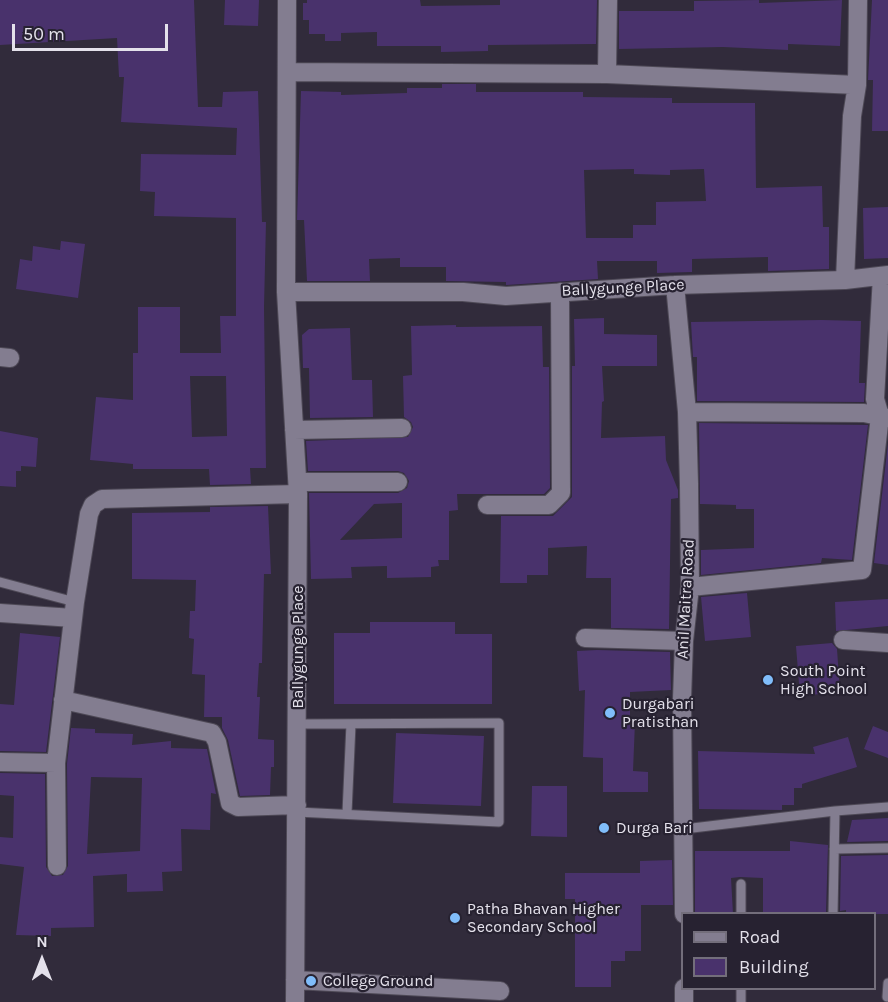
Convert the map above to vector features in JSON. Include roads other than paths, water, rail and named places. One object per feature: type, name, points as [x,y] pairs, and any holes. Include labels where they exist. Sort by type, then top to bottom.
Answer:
[{"type":"street","name":"Ballygunge Place","points":[[287,0],[286,292],[298,488],[295,1002]]},
{"type":"street","points":[[607,74],[608,0]]},
{"type":"street","points":[[845,280],[852,116],[857,85],[858,0]]},
{"type":"street","points":[[288,72],[607,74],[857,85]]},
{"type":"street","name":"Ballygunge Place","points":[[286,292],[463,292],[506,296],[675,285],[845,280],[885,275]]},
{"type":"street","points":[[690,587],[862,570],[884,417],[875,399],[885,275]]},
{"type":"street","name":"Anil Maitra Road","points":[[675,285],[687,412],[690,587],[684,640],[684,912]]},
{"type":"street","points":[[487,505],[549,505],[561,493],[560,292]]},
{"type":"street","points":[[687,412],[864,413],[884,417]]},
{"type":"street","points":[[294,430],[402,428]]},
{"type":"street","points":[[57,866],[56,763],[74,610],[89,514],[93,505],[102,499],[398,482]]},
{"type":"street","points":[[0,613],[74,610]]},
{"type":"street","points":[[585,638],[684,640]]},
{"type":"street","points":[[843,640],[888,642]]},
{"type":"street","points":[[63,700],[212,733],[217,742],[230,803],[238,807],[297,808]]},
{"type":"street","points":[[0,762],[56,763]]},
{"type":"street","points":[[295,980],[500,991]]},
{"type":"lane","points":[[0,582],[74,610]]},
{"type":"lane","points":[[297,808],[499,822],[499,723],[298,724]]},
{"type":"lane","points":[[347,813],[351,724]]},
{"type":"lane","points":[[684,829],[888,807]]},
{"type":"lane","points":[[833,912],[835,811]]},
{"type":"lane","points":[[834,849],[888,848]]},
{"type":"lane","points":[[741,884],[741,912]]},
{"type":"lane","points":[[887,1002],[888,984]]},
{"type":"place","name":"South Point High School","points":[[768,680]]},
{"type":"place","name":"Durgabari Pratisthan","points":[[610,713]]},
{"type":"place","name":"Durga Bari","points":[[604,828]]},
{"type":"place","name":"Patha Bhavan Higher Secondary School","points":[[455,918]]},
{"type":"place","name":"College Ground","points":[[311,981]]}]
